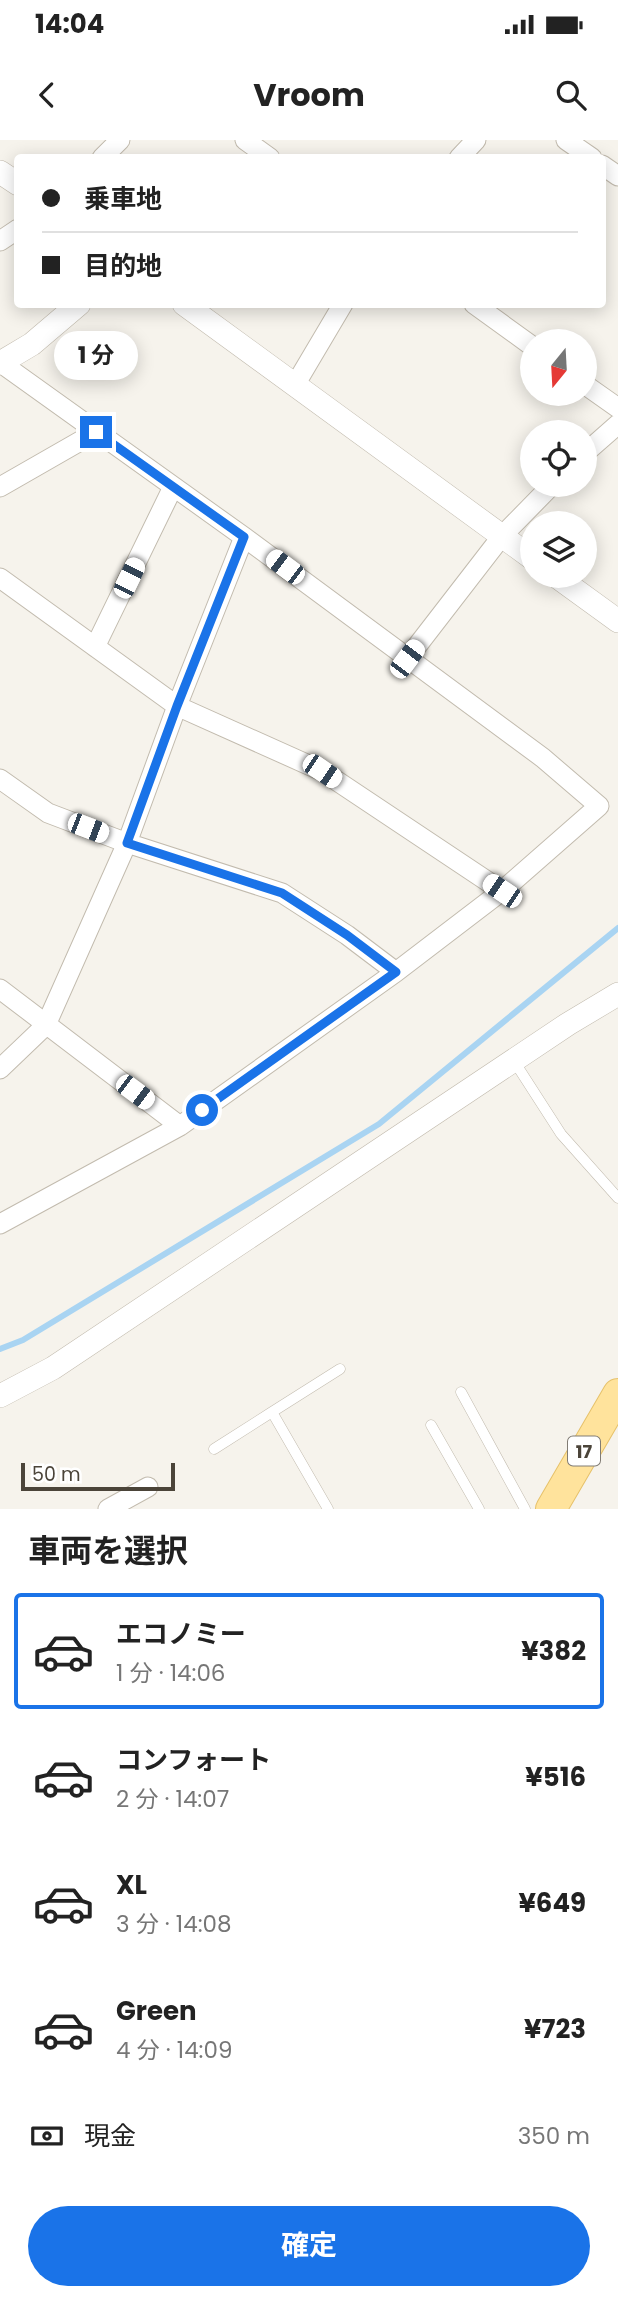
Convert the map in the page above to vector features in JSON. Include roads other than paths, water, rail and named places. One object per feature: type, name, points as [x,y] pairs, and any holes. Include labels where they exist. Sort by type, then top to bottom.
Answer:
[{"type":"main road","name":"17","points":[[551,1509],[618,1394]]},
{"type":"street","points":[[106,154],[120,140]]},
{"type":"street","points":[[245,140],[264,154]]},
{"type":"street","points":[[463,154],[476,140]]},
{"type":"street","points":[[566,140],[586,154]]},
{"type":"street","points":[[0,1224],[180,1125],[396,972],[502,891],[599,806],[543,758],[244,537],[1,363],[32,344],[74,308]]},
{"type":"street","points":[[189,308],[520,549]]},
{"type":"street","points":[[295,385],[340,308]]},
{"type":"street","points":[[480,308],[520,337]]},
{"type":"street","points":[[597,393],[618,408]]},
{"type":"street","points":[[597,443],[618,424]]},
{"type":"street","points":[[0,487],[96,432]]},
{"type":"street","points":[[95,647],[173,487]]},
{"type":"street","points":[[407,659],[502,536],[540,497]]},
{"type":"street","points":[[0,1069],[46,1025],[127,843],[177,706],[244,537]]},
{"type":"street","points":[[0,578],[177,706],[322,771],[502,891]]},
{"type":"street","points":[[573,588],[618,621]]},
{"type":"street","points":[[0,779],[48,813],[127,843],[282,893],[347,935],[396,972]]},
{"type":"street","points":[[0,989],[180,1125]]},
{"type":"street","points":[[0,1396],[53,1368],[513,1061],[618,995]]},
{"type":"street","points":[[108,1509],[148,1487]]},
{"type":"lane","points":[[513,1061],[561,1134],[617,1195]]},
{"type":"lane","points":[[214,1449],[340,1368]]},
{"type":"lane","points":[[460,1392],[525,1509]]},
{"type":"lane","points":[[272,1412],[328,1509]]},
{"type":"lane","points":[[431,1425],[479,1509]]},
{"type":"waterway","points":[[0,1349],[23,1340],[379,1124],[618,928]]}]
